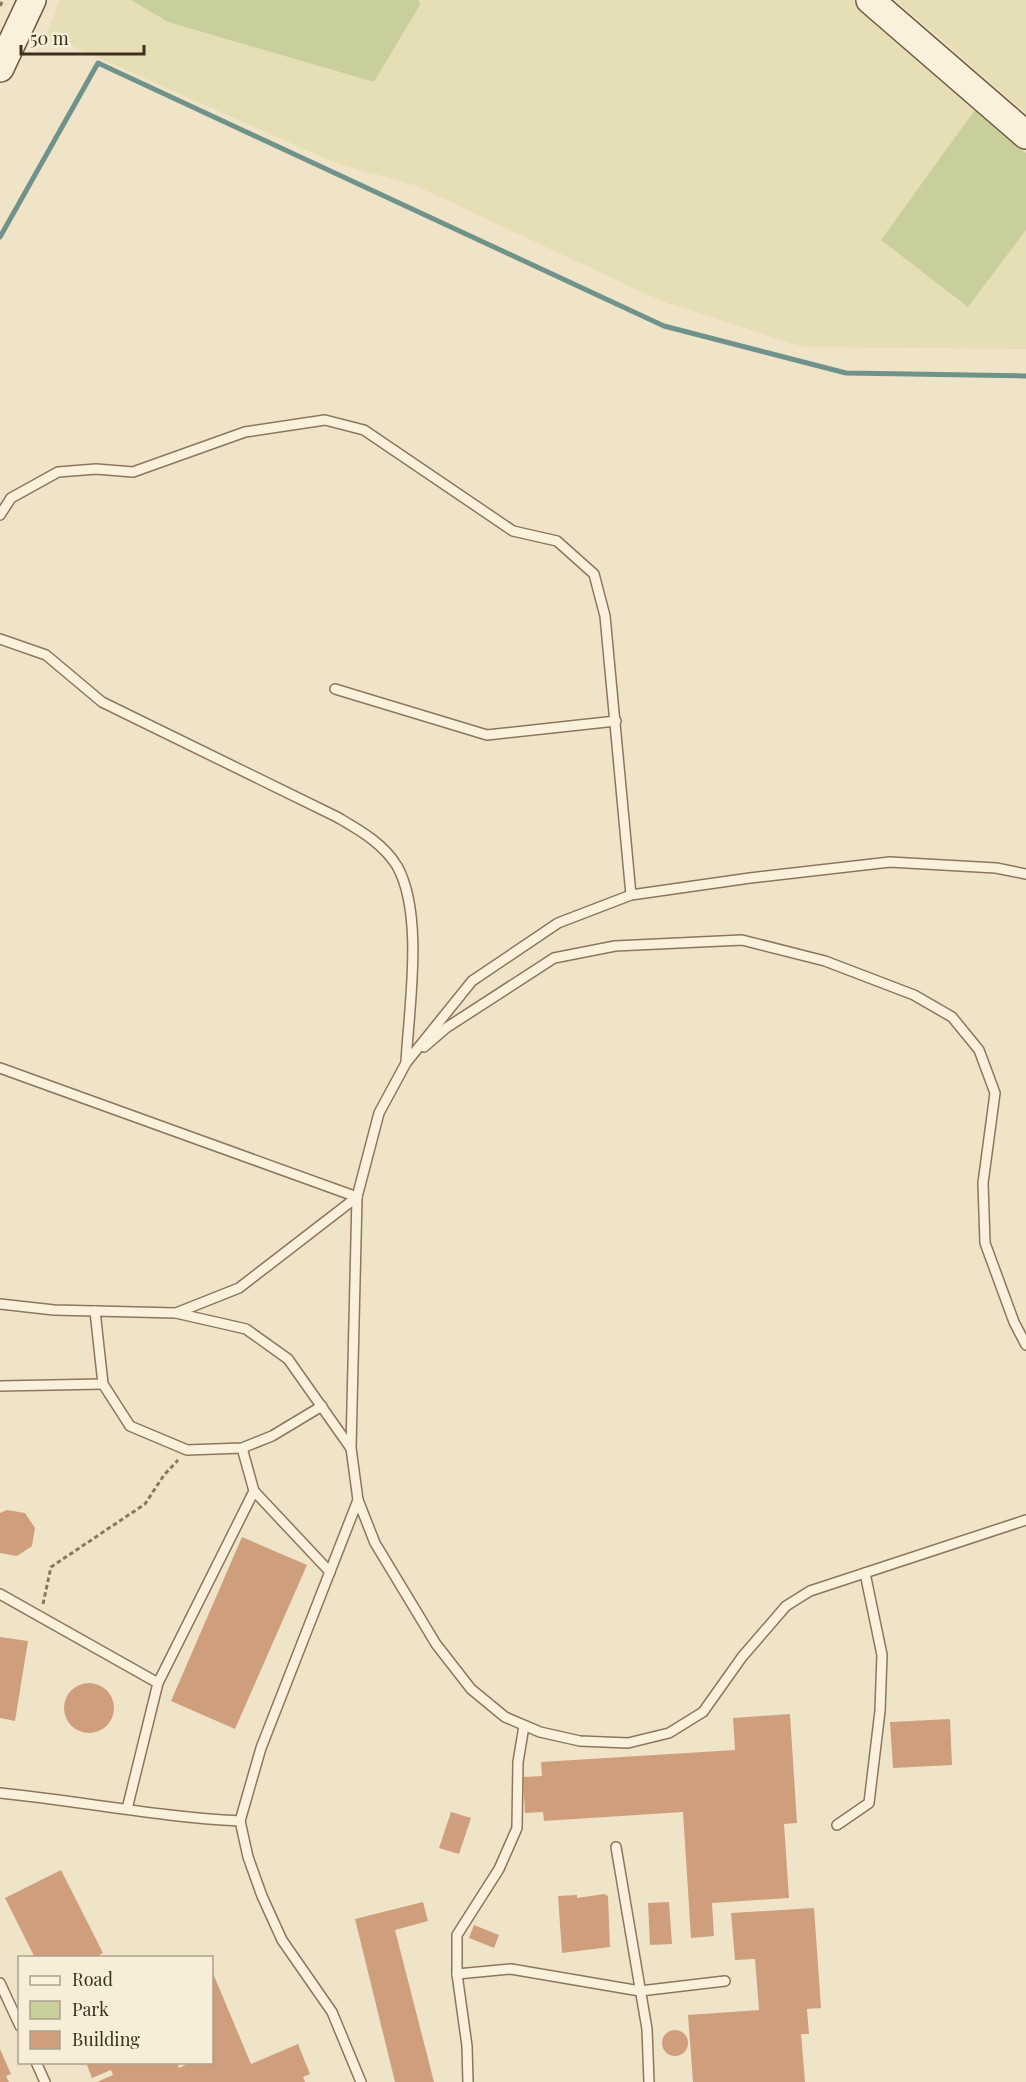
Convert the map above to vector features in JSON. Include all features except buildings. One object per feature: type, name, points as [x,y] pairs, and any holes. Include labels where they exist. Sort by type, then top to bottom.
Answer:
[{"type":"street","points":[[0,68],[32,0]]},
{"type":"street","points":[[870,0],[1026,135]]},
{"type":"lane","points":[[0,515],[11,498],[57,472],[96,469],[133,472],[245,432],[326,420],[364,430],[513,531],[558,541],[594,574],[605,616],[631,895]]},
{"type":"lane","points":[[0,639],[46,655],[102,702],[337,817],[373,839],[397,866],[412,906],[406,1063]]},
{"type":"lane","points":[[335,689],[487,735],[616,721]]},
{"type":"lane","points":[[1026,874],[996,868],[890,862],[750,878],[631,895],[558,923],[472,981],[406,1063],[379,1113],[357,1197],[351,1448],[358,1500],[375,1543],[436,1644],[471,1689],[505,1718],[540,1732],[580,1741],[628,1743],[669,1733],[703,1712],[742,1657],[786,1606],[810,1591],[1026,1520]]},
{"type":"lane","points":[[406,1063],[446,1029],[554,958],[615,946],[742,940],[825,962],[914,995],[952,1017],[979,1050],[994,1094],[983,1183],[984,1243],[1014,1322],[1026,1345]]},
{"type":"lane","points":[[0,1068],[357,1197]]},
{"type":"lane","points":[[176,1313],[239,1288],[357,1197]]},
{"type":"lane","points":[[0,1304],[95,1311],[176,1313],[246,1329],[288,1359],[351,1448]]},
{"type":"lane","points":[[95,1311],[103,1384],[130,1426],[187,1450],[242,1448],[272,1436],[322,1406]]},
{"type":"lane","points":[[0,1386],[103,1384]]},
{"type":"lane","points":[[242,1448],[254,1491],[330,1572]]},
{"type":"lane","points":[[127,1809],[158,1683],[254,1491]]},
{"type":"lane","points":[[358,1500],[261,1748],[240,1821],[258,1887],[282,1940],[333,2012],[361,2082]]},
{"type":"lane","points":[[837,1825],[869,1803],[880,1711],[882,1655],[865,1573]]},
{"type":"lane","points":[[0,1594],[158,1683]]},
{"type":"lane","points":[[468,2082],[467,2046],[457,1974],[457,1935],[500,1869],[517,1828],[518,1762],[524,1726]]},
{"type":"lane","points":[[0,1793],[182,1818],[240,1821]]},
{"type":"lane","points":[[616,1847],[647,2029],[649,2082]]},
{"type":"lane","points":[[457,1974],[511,1969],[640,1991],[725,1981]]},
{"type":"lane","points":[[0,1983],[18,2022]]},
{"type":"lane","points":[[37,2064],[45,2082]]},
{"type":"path","points":[[0,6],[3,0]]},
{"type":"path","points":[[40,1617],[51,1567],[145,1504],[164,1475],[187,1450]]},
{"type":"shaded area","points":[[60,0],[131,0],[168,22],[374,82],[420,5],[419,0],[852,0],[977,107],[968,307],[1026,230],[1026,349],[803,347],[661,301],[414,185],[338,164],[47,35]]},
{"type":"shaded area","points":[[896,0],[1026,0],[1026,113],[998,89]]},
{"type":"green space","points":[[131,0],[419,0],[420,5],[374,82],[168,22]]},
{"type":"green space","points":[[977,107],[1026,153],[1026,230],[968,307],[881,240]]},
{"type":"waterway","points":[[0,237],[98,63],[664,326],[846,373],[1026,376]]}]
